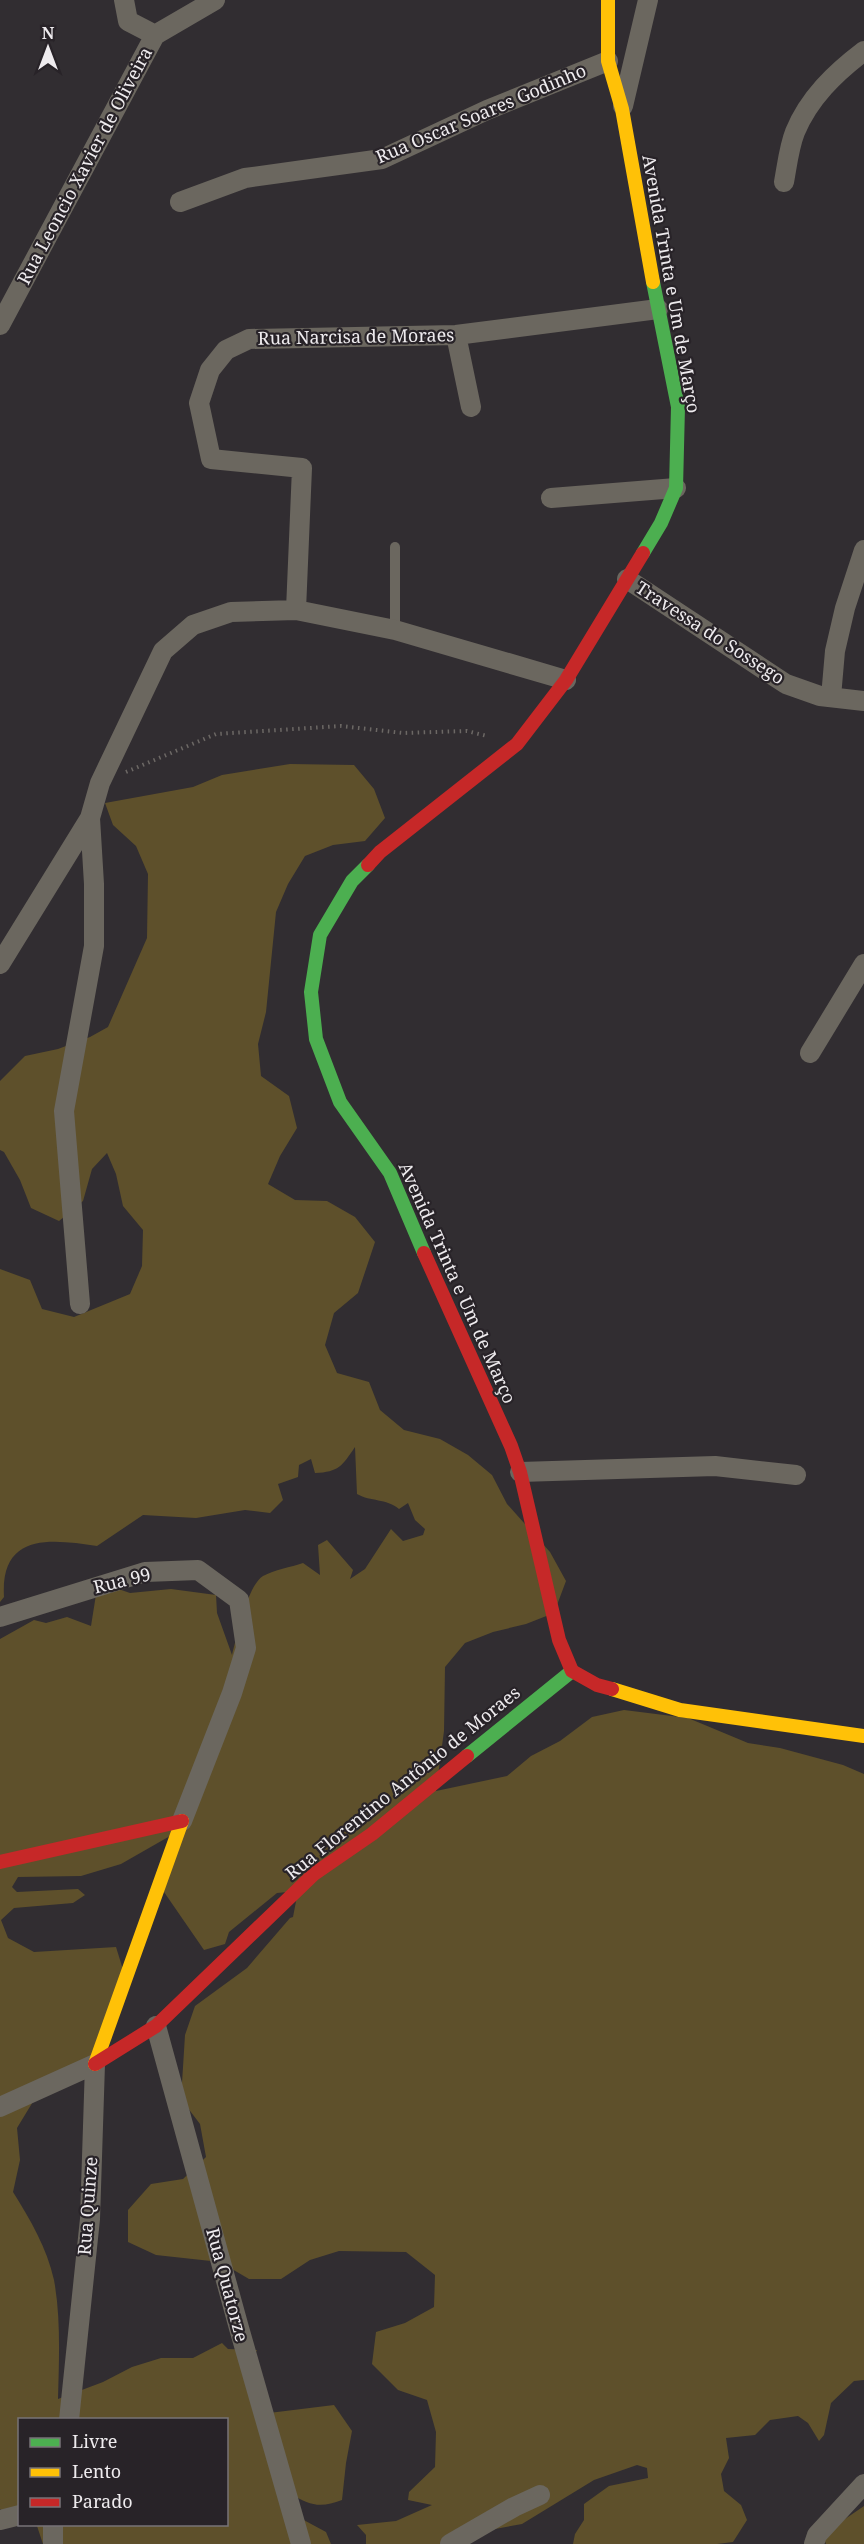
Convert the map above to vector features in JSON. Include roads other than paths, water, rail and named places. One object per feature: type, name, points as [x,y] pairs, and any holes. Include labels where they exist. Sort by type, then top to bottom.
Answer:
[{"type":"street","points":[[124,0],[128,21],[155,34]]},
{"type":"street","name":"Rua Leoncio Xavier de Oliveira","points":[[0,325],[155,34],[214,0]]},
{"type":"street","name":"Avenida Trinta e Um de Março","points":[[572,1671],[559,1640],[520,1472],[511,1446],[453,1321],[390,1173],[340,1102],[316,1039],[311,993],[320,935],[352,881],[380,852],[518,744],[566,680],[661,523],[676,488],[678,407],[622,109],[608,61],[608,0]]},
{"type":"street","points":[[622,109],[648,0]]},
{"type":"street","points":[[784,182],[794,133],[810,103],[841,69],[864,51]]},
{"type":"street","name":"Rua Oscar Soares Godinho","points":[[180,202],[245,178],[382,159],[487,110],[608,61]]},
{"type":"street","name":"Rua Narcisa de Moraes","points":[[296,610],[302,468],[211,459],[199,403],[210,370],[226,350],[249,339],[456,335],[658,309]]},
{"type":"street","points":[[456,335],[471,407]]},
{"type":"street","points":[[551,498],[676,488]]},
{"type":"street","points":[[831,697],[836,651],[843,618],[864,550]]},
{"type":"street","name":"Travessa do Sossego","points":[[627,579],[786,684],[820,696],[864,701]]},
{"type":"street","points":[[0,964],[90,818],[100,783],[163,651],[193,625],[231,612],[296,610],[394,630],[566,680]]},
{"type":"street","points":[[80,1304],[64,1111],[94,946],[94,884],[90,818]]},
{"type":"street","points":[[810,1053],[864,964]]},
{"type":"street","points":[[520,1472],[715,1466],[796,1475]]},
{"type":"street","name":"Rua 99","points":[[0,1617],[145,1572],[198,1570],[239,1600],[246,1648],[232,1693],[182,1821]]},
{"type":"street","points":[[572,1671],[597,1685],[680,1710],[864,1736]]},
{"type":"street","name":"Rua Florentino Antônio de Moraes","points":[[156,2026],[314,1874],[372,1834],[572,1671]]},
{"type":"street","points":[[0,1862],[182,1821]]},
{"type":"street","points":[[95,2064],[182,1821]]},
{"type":"street","points":[[0,2107],[95,2064],[156,2026]]},
{"type":"street","name":"Rua Quatorze","points":[[156,2026],[239,2328],[302,2544]]},
{"type":"street","name":"Rua Quinze","points":[[69,2418],[90,2218],[95,2064]]},
{"type":"street","points":[[814,2544],[817,2535],[864,2484]]},
{"type":"street","points":[[450,2544],[514,2507],[540,2495]]},
{"type":"street","points":[[0,2520],[18,2516]]},
{"type":"street","points":[[53,2526],[53,2544]]},
{"type":"lane","points":[[394,547],[394,630]]}]
